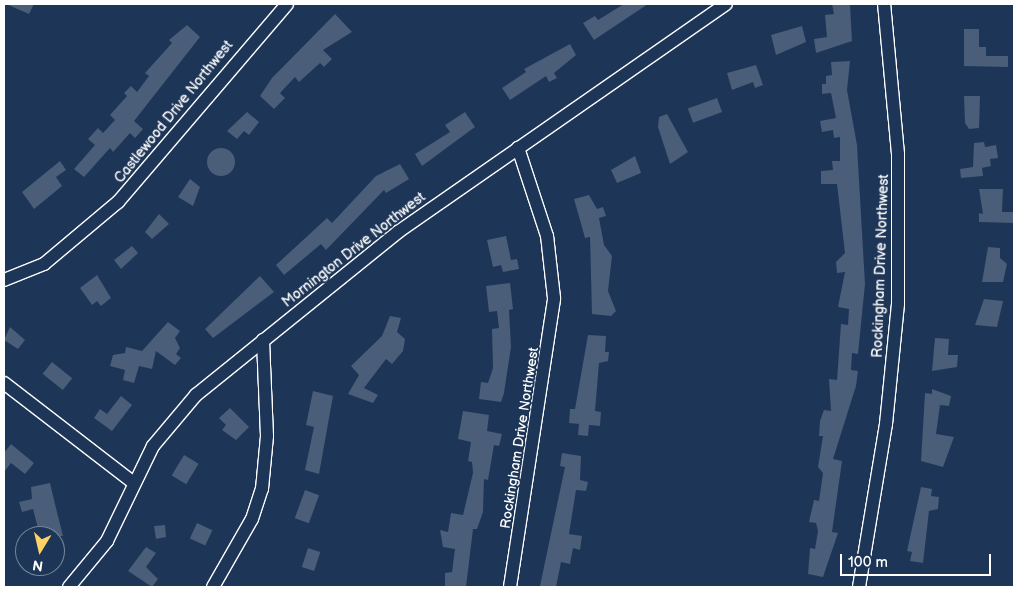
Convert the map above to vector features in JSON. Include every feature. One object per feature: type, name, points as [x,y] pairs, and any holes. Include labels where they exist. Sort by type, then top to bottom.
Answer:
[{"type":"street","name":"Castlewood Drive Northwest","points":[[4,280],[44,264],[118,202],[287,4]]},
{"type":"street","name":"Mornington Drive Northwest","points":[[70,587],[107,541],[152,446],[178,412],[263,340],[398,232],[726,4]]},
{"type":"street","name":"Rockingham Drive Northwest","points":[[858,587],[886,424],[898,304],[898,154],[884,4]]},
{"type":"street","name":"Rockingham Drive Northwest","points":[[510,587],[554,298],[547,236],[518,148]]},
{"type":"street","points":[[213,587],[252,519],[262,489],[267,436],[263,340]]},
{"type":"street","points":[[4,383],[134,483]]},
{"type":"building","points":[[6,4],[34,4],[29,14]]},
{"type":"building","points":[[624,4],[648,4],[594,40],[583,23],[595,16],[598,20]]},
{"type":"building","points":[[832,4],[850,4],[852,41],[816,53],[814,39],[827,37],[825,15],[834,14]]},
{"type":"building","points":[[335,14],[352,32],[323,50],[332,59],[324,67],[320,63],[299,82],[295,77],[280,93],[285,98],[274,109],[260,96],[272,78]]},
{"type":"building","points":[[187,25],[200,37],[134,121],[143,129],[135,138],[130,133],[113,152],[110,148],[84,177],[74,169],[95,145],[88,139],[98,128],[103,133],[115,120],[110,115],[127,96],[124,93],[131,86],[137,92],[149,76],[145,73],[172,43],[169,40]]},
{"type":"building","points":[[802,26],[806,42],[776,55],[771,35]]},
{"type":"building","points":[[964,29],[979,29],[979,47],[986,47],[986,56],[1008,56],[1008,67],[964,66]]},
{"type":"building","points":[[570,44],[576,55],[554,73],[557,78],[549,82],[546,76],[510,100],[502,88],[526,72],[524,69]]},
{"type":"building","points":[[850,61],[847,90],[857,145],[865,284],[858,354],[852,353],[851,370],[858,371],[856,386],[833,459],[842,461],[832,532],[838,533],[823,577],[808,574],[810,548],[815,549],[818,531],[816,523],[809,522],[814,500],[819,501],[823,473],[818,467],[823,436],[819,436],[820,421],[824,410],[831,411],[829,379],[837,380],[841,324],[848,325],[849,309],[838,307],[845,272],[837,273],[836,262],[845,253],[837,184],[821,184],[821,171],[833,170],[832,161],[840,161],[840,137],[834,138],[833,130],[822,132],[820,121],[836,118],[831,93],[822,94],[822,84],[826,84],[826,76],[832,75],[831,62]]},
{"type":"building","points":[[756,65],[763,85],[755,88],[753,82],[732,90],[727,73]]},
{"type":"building","points":[[964,96],[980,96],[979,128],[969,129],[965,123]]},
{"type":"building","points":[[717,98],[722,112],[693,123],[688,109]]},
{"type":"building","points":[[247,112],[259,122],[249,135],[244,131],[237,139],[227,131]]},
{"type":"building","points":[[465,112],[475,127],[422,166],[415,154],[450,132],[445,125]]},
{"type":"building","points":[[667,114],[688,152],[670,164],[658,127],[659,117]]},
{"type":"building","points":[[984,142],[985,147],[996,145],[998,158],[990,159],[991,166],[982,168],[983,176],[961,178],[960,169],[973,167],[974,143]]},
{"type":"building","points":[[221,148],[231,152],[235,162],[231,172],[221,176],[211,172],[207,162],[211,152]]},
{"type":"building","points":[[635,156],[641,173],[617,183],[611,170]]},
{"type":"building","points":[[60,161],[66,170],[56,177],[62,186],[34,209],[22,192]]},
{"type":"building","points":[[400,164],[409,179],[386,193],[384,190],[326,250],[321,244],[284,275],[276,265],[327,218],[332,223],[376,176]]},
{"type":"building","points":[[190,179],[200,187],[193,206],[178,197]]},
{"type":"building","points":[[979,189],[1003,189],[1002,212],[1014,212],[1014,223],[979,222],[979,213],[983,214]]},
{"type":"building","points":[[589,195],[597,209],[603,207],[606,216],[599,218],[604,245],[612,256],[608,291],[616,311],[611,316],[592,314],[590,237],[585,238],[574,199]]},
{"type":"building","points":[[159,214],[169,224],[152,239],[145,232]]},
{"type":"building","points":[[506,236],[511,260],[517,259],[519,269],[503,272],[501,265],[493,267],[487,240]]},
{"type":"building","points":[[132,246],[138,253],[121,269],[114,260]]},
{"type":"building","points":[[988,247],[1000,248],[1000,258],[1007,264],[1003,282],[982,282]]},
{"type":"building","points":[[97,275],[111,298],[101,306],[97,301],[92,305],[80,288]]},
{"type":"building","points":[[260,276],[274,292],[213,338],[205,329]]},
{"type":"building","points":[[510,283],[513,309],[509,310],[511,347],[504,393],[501,402],[479,399],[481,382],[488,383],[493,368],[492,329],[499,328],[497,311],[489,312],[486,286]]},
{"type":"building","points":[[984,299],[1003,301],[997,327],[975,325]]},
{"type":"building","points":[[390,316],[401,318],[397,332],[405,339],[403,351],[392,364],[386,359],[364,388],[378,395],[373,403],[348,394],[359,375],[351,366],[382,336]]},
{"type":"building","points":[[168,322],[180,331],[175,338],[180,348],[176,354],[181,358],[175,365],[156,351],[152,369],[139,366],[134,383],[123,380],[125,370],[110,366],[113,355],[125,353],[126,347],[142,351]]},
{"type":"building","points":[[10,327],[25,340],[18,349],[4,340]]},
{"type":"building","points":[[588,335],[606,336],[605,352],[609,352],[608,361],[599,363],[595,411],[601,412],[600,426],[589,425],[588,436],[578,435],[579,424],[569,423],[570,409],[575,409]]},
{"type":"building","points":[[935,338],[949,339],[948,355],[958,355],[957,367],[932,371]]},
{"type":"building","points":[[52,362],[72,378],[63,390],[43,374]]},
{"type":"building","points":[[932,389],[951,396],[949,406],[940,405],[936,434],[954,437],[943,467],[921,461],[925,393],[932,394]]},
{"type":"building","points":[[313,391],[333,396],[319,474],[305,470],[314,427],[306,425]]},
{"type":"building","points":[[121,396],[132,405],[112,431],[94,418],[100,409],[107,414]]},
{"type":"building","points":[[230,408],[249,427],[236,440],[222,430],[226,425],[219,418]]},
{"type":"building","points":[[463,411],[489,415],[487,431],[502,434],[499,446],[494,445],[488,480],[484,479],[483,512],[477,529],[473,529],[466,587],[445,587],[445,573],[452,572],[455,549],[443,547],[440,530],[448,532],[451,513],[463,515],[473,473],[472,462],[468,461],[471,442],[458,439]]},
{"type":"building","points":[[11,444],[34,463],[25,474],[11,463],[4,472],[4,453]]},
{"type":"building","points":[[562,453],[581,456],[580,480],[588,482],[586,491],[576,490],[569,534],[582,536],[580,550],[573,548],[570,564],[561,562],[556,587],[545,587],[540,586],[565,467],[560,466]]},
{"type":"building","points":[[184,455],[199,464],[186,484],[172,476]]},
{"type":"building","points":[[50,483],[61,526],[37,526],[33,509],[22,512],[19,502],[32,499],[31,487]]},
{"type":"building","points":[[921,487],[932,489],[931,496],[939,497],[938,509],[929,511],[923,563],[910,561],[912,552],[907,551]]},
{"type":"building","points":[[305,490],[319,495],[309,523],[295,518]]},
{"type":"building","points":[[197,523],[212,530],[205,546],[190,538]]},
{"type":"building","points":[[165,525],[166,537],[156,539],[154,526]]},
{"type":"building","points":[[146,547],[156,553],[146,567],[158,579],[152,587],[128,571]]},
{"type":"building","points":[[308,548],[320,552],[314,571],[302,567]]}]
